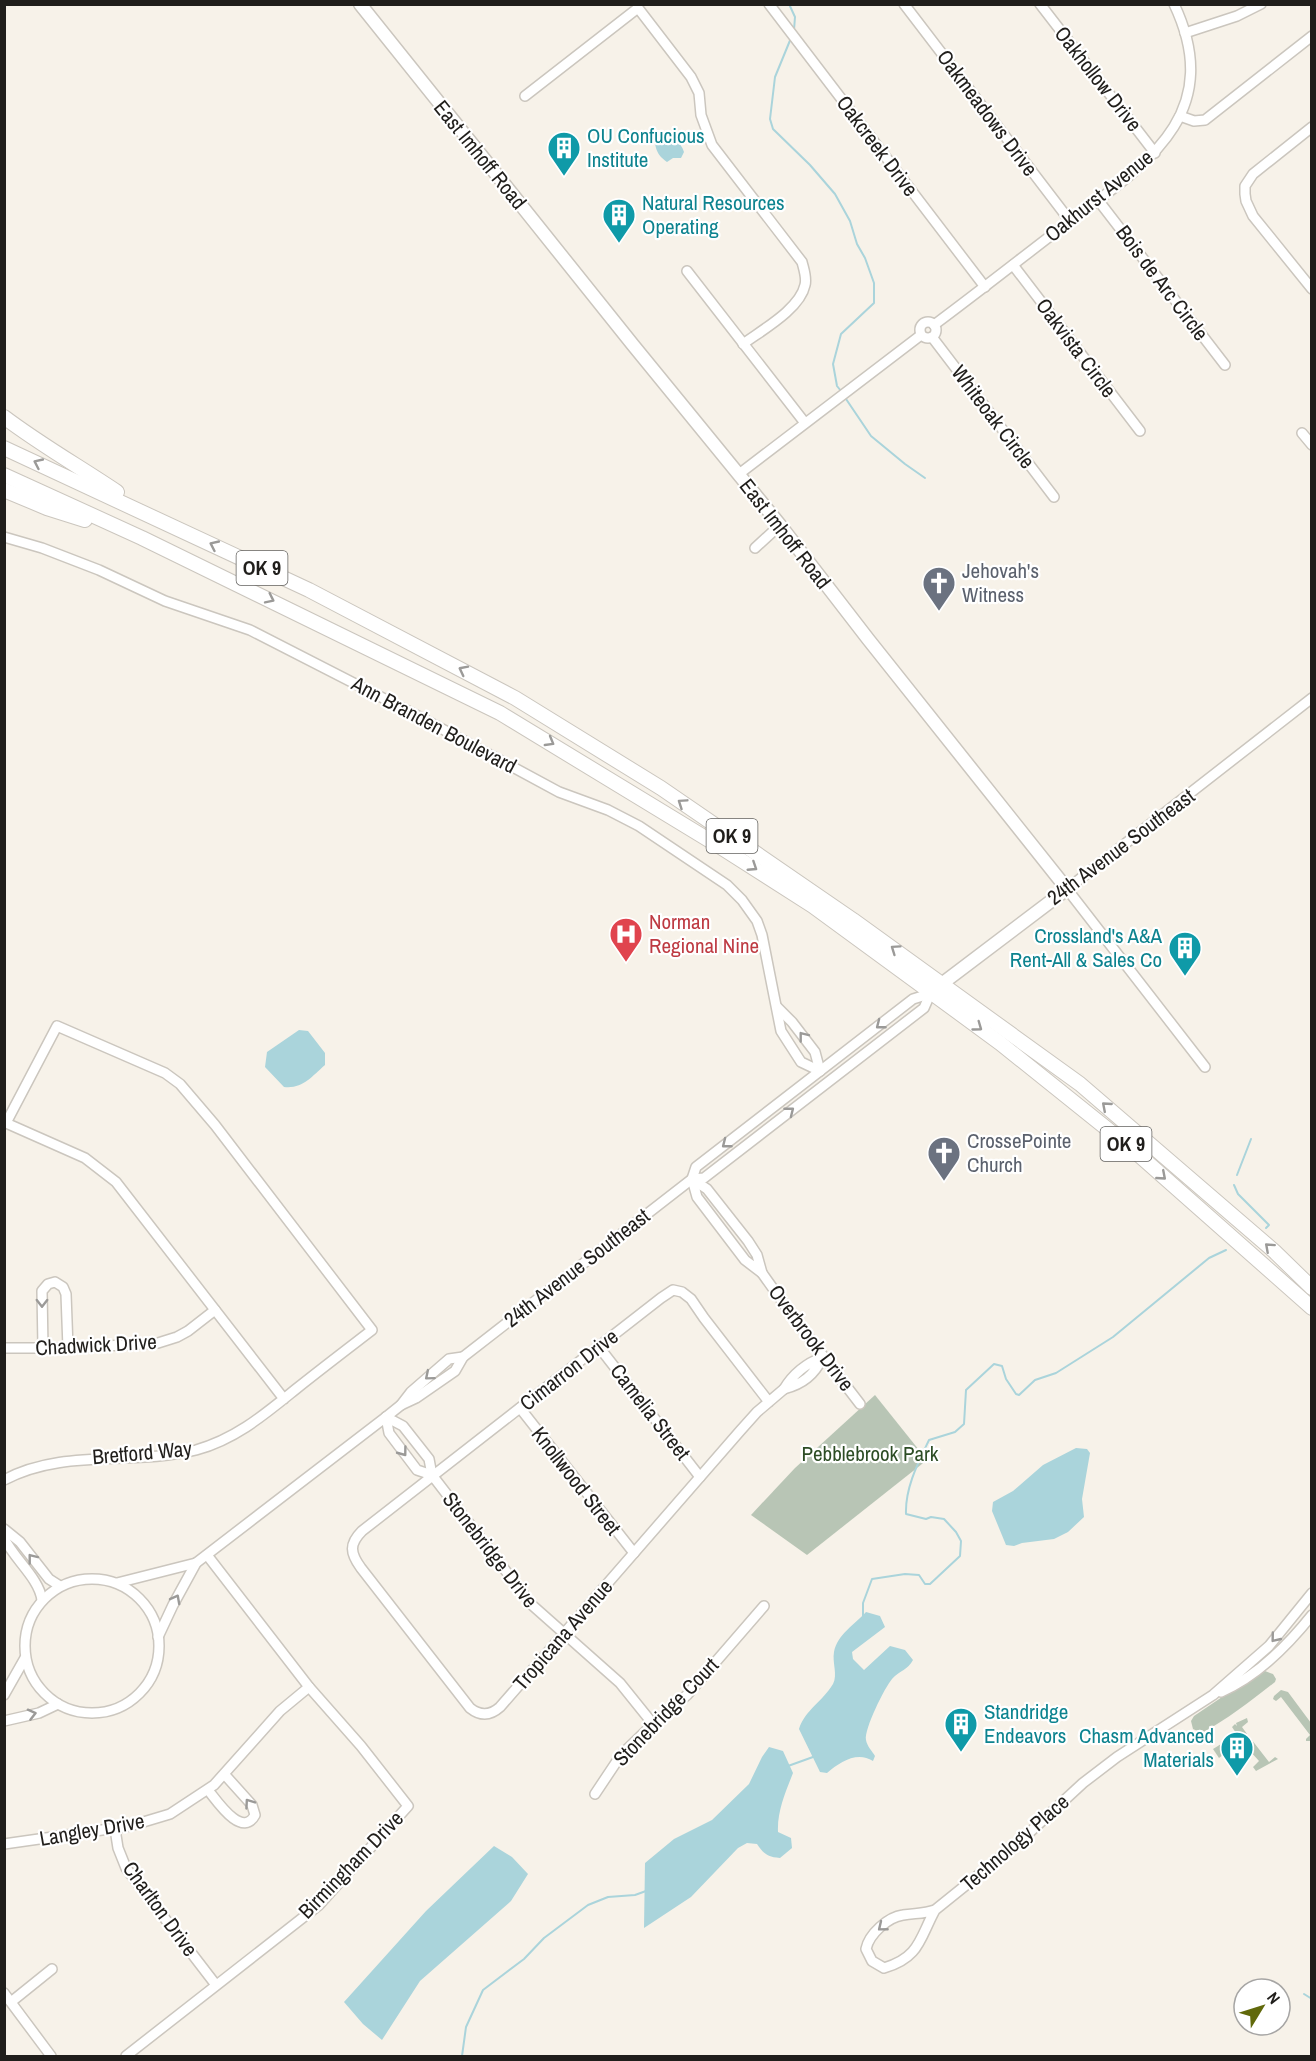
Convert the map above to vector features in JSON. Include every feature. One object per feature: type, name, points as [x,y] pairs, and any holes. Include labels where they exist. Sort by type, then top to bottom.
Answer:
[{"type":"highway","points":[[4,417],[149,514]]},
{"type":"highway","name":"OK 9","points":[[4,447],[309,590],[515,698],[661,788],[762,856],[1000,1042],[1131,1149],[1311,1308]]},
{"type":"highway","name":"OK 9","points":[[4,475],[142,538],[500,713],[722,848],[813,906],[934,990],[1080,1084],[1274,1251],[1311,1288]]},
{"type":"highway","points":[[4,490],[47,508],[142,538]]},
{"type":"main road","name":"East Imhoff Road","points":[[360,4],[780,525],[1067,889]]},
{"type":"main road","name":"24th Avenue Southeast","points":[[934,990],[1067,889]]},
{"type":"street","name":"Oakcreek Drive","points":[[769,4],[985,287]]},
{"type":"street","name":"Oakmeadows Drive","points":[[904,4],[1070,221]]},
{"type":"street","name":"Oakhollow Drive","points":[[1041,4],[1155,153]]},
{"type":"street","name":"Oakhurst Avenue","points":[[934,325],[1098,200],[1155,153],[1170,134],[1180,116],[1189,87],[1190,59],[1185,33],[1174,4]]},
{"type":"street","points":[[1185,33],[1237,16],[1261,4]]},
{"type":"street","points":[[525,96],[638,8],[691,77],[699,93],[701,115],[712,145],[802,262],[805,284],[795,305],[744,344]]},
{"type":"street","points":[[1180,116],[1194,121],[1205,120],[1311,36]]},
{"type":"street","points":[[1310,284],[1248,207],[1245,186],[1253,174],[1311,127]]},
{"type":"street","name":"Bois de Arc Circle","points":[[1098,200],[1225,365]]},
{"type":"street","name":"Oakvista Circle","points":[[1013,265],[1140,431]]},
{"type":"street","points":[[687,271],[805,423]]},
{"type":"street","points":[[929,322],[934,325],[936,331],[932,337],[926,338],[921,335],[919,328],[923,323],[929,322]]},
{"type":"street","points":[[739,474],[921,335]]},
{"type":"street","name":"Whiteoak Circle","points":[[932,337],[1054,497]]},
{"type":"street","points":[[1302,433],[1311,445]]},
{"type":"street","points":[[755,548],[780,525]]},
{"type":"street","name":"Ann Branden Boulevard","points":[[4,537],[42,548],[99,570],[165,601],[250,630],[420,717],[559,792],[608,810],[639,826],[727,885],[742,900],[757,921],[762,935],[781,1031],[789,1047],[801,1062],[820,1071]]},
{"type":"street","name":"24th Avenue Southeast","points":[[1067,889],[1311,698]]},
{"type":"street","name":"East Imhoff Road","points":[[1067,889],[1205,1067]]},
{"type":"street","name":"24th Avenue Southeast","points":[[692,1179],[696,1167],[913,999],[934,990]]},
{"type":"street","name":"24th Avenue Southeast","points":[[117,1583],[196,1563],[401,1405],[416,1398],[455,1371],[463,1357],[692,1179],[704,1178],[924,1008],[934,990]]},
{"type":"street","name":"Ann Branden Boulevard","points":[[777,1007],[815,1052],[820,1071]]},
{"type":"street","name":"Bretford Way","points":[[4,1480],[32,1468],[68,1460],[164,1456],[196,1449],[233,1436],[372,1330],[215,1125],[180,1084],[165,1073],[57,1026],[5,1125]]},
{"type":"street","points":[[5,1125],[85,1158],[116,1182],[284,1399]]},
{"type":"street","name":"Overbrook Drive","points":[[692,1179],[697,1197],[745,1260],[762,1273],[860,1404]]},
{"type":"street","points":[[43,1348],[42,1291],[48,1284],[55,1282],[63,1287],[66,1294],[68,1348]]},
{"type":"street","name":"Cimarron Drive","points":[[351,1547],[362,1531],[668,1293],[678,1290],[691,1299],[769,1402]]},
{"type":"street","name":"Chadwick Drive","points":[[4,1348],[68,1348],[167,1341],[188,1331],[215,1310]]},
{"type":"street","name":"Camelia Street","points":[[599,1347],[700,1477]]},
{"type":"street","name":"Tropicana Avenue","points":[[351,1547],[354,1559],[470,1708],[479,1714],[489,1713],[500,1707],[700,1477],[752,1419],[784,1389],[790,1378],[811,1362],[823,1357]]},
{"type":"street","name":"Knollwood Street","points":[[520,1408],[633,1553]]},
{"type":"street","name":"Stonebridge Drive","points":[[386,1417],[389,1433],[417,1470],[432,1475]]},
{"type":"street","name":"Stonebridge Drive","points":[[386,1417],[403,1426],[429,1459],[432,1475],[526,1598],[620,1683],[653,1724]]},
{"type":"street","points":[[4,1529],[20,1542],[49,1579],[60,1586]]},
{"type":"street","points":[[4,1538],[10,1551],[39,1587],[42,1600]]},
{"type":"street","name":"Birmingham Drive","points":[[126,2056],[319,1905],[408,1806],[362,1746],[309,1687],[207,1555]]},
{"type":"street","name":"24th Avenue Southeast","points":[[158,1637],[196,1563]]},
{"type":"street","name":"24th Avenue Southeast","points":[[87,1578],[117,1583],[138,1597],[153,1619],[159,1650],[154,1671],[148,1683],[133,1699],[115,1709],[99,1713],[79,1712],[58,1704],[47,1697],[34,1681],[25,1658],[24,1643],[32,1613],[42,1600],[60,1586],[87,1578]]},
{"type":"street","name":"Technology Place","points":[[935,1910],[918,1946],[904,1959],[884,1968],[872,1961],[866,1949],[870,1937],[875,1932],[902,1915],[920,1915],[935,1910],[1017,1844],[1083,1783],[1117,1757],[1213,1695],[1269,1646],[1311,1593]]},
{"type":"street","name":"Stonebridge Court","points":[[595,1794],[621,1755],[687,1695],[764,1606]]},
{"type":"street","name":"Technology Place","points":[[1213,1695],[1235,1686],[1255,1671],[1293,1637],[1311,1615]]},
{"type":"street","name":"24th Avenue Southeast","points":[[4,1695],[25,1658]]},
{"type":"street","name":"Langley Drive","points":[[4,1844],[115,1829],[144,1823],[170,1814],[208,1790],[225,1775],[280,1711],[309,1687]]},
{"type":"street","points":[[4,1721],[39,1713],[58,1704]]},
{"type":"street","points":[[208,1790],[240,1823],[245,1824],[253,1818],[255,1815],[252,1805],[225,1775]]},
{"type":"street","name":"Charlton Drive","points":[[115,1829],[118,1848],[126,1868],[216,1985]]},
{"type":"street","points":[[11,2002],[52,1969]]},
{"type":"street","points":[[4,1993],[51,2056]]},
{"type":"green space","name":"Pebblebrook Park","points":[[875,1395],[927,1460],[807,1555],[751,1515],[795,1468]]},
{"type":"green space","points":[[1265,1671],[1273,1674],[1275,1682],[1212,1728],[1202,1733],[1193,1729],[1191,1721],[1194,1716],[1259,1672]]},
{"type":"green space","points":[[1281,1690],[1288,1692],[1311,1723],[1311,1741],[1306,1741],[1310,1735],[1281,1697],[1276,1701],[1273,1699]]},
{"type":"green space","points":[[1247,1718],[1248,1722],[1242,1727],[1247,1734],[1240,1739],[1232,1727]]},
{"type":"green space","points":[[1248,1735],[1269,1762],[1275,1757],[1278,1759],[1256,1771],[1253,1767],[1259,1761],[1250,1751],[1253,1747],[1251,1742],[1247,1739],[1242,1740]]},
{"type":"green space","points":[[1234,1736],[1238,1743],[1219,1758],[1213,1749]]},
{"type":"water","points":[[654,129],[678,142],[684,152],[681,158],[673,158],[667,162],[663,159],[656,148]]},
{"type":"water","points":[[299,1030],[308,1031],[325,1053],[325,1065],[302,1084],[284,1087],[265,1067],[267,1052]]},
{"type":"water","points":[[1076,1448],[1087,1449],[1090,1453],[1082,1499],[1084,1517],[1068,1532],[1054,1539],[1014,1546],[1006,1545],[992,1511],[993,1502],[1013,1491],[1043,1465]]},
{"type":"water","points":[[866,1612],[880,1616],[885,1627],[852,1652],[853,1659],[864,1670],[890,1646],[905,1650],[913,1660],[889,1683],[872,1718],[866,1740],[875,1756],[873,1761],[861,1757],[849,1759],[827,1773],[820,1772],[799,1729],[805,1716],[833,1684],[834,1652],[839,1640]]},
{"type":"water","points":[[769,1747],[783,1751],[793,1773],[782,1801],[778,1824],[778,1832],[791,1838],[792,1848],[780,1858],[776,1858],[766,1854],[757,1844],[747,1843],[738,1848],[691,1897],[644,1928],[645,1863],[674,1839],[712,1820],[749,1784]]},
{"type":"water","points":[[494,1846],[512,1857],[528,1874],[511,1901],[420,1981],[382,2040],[363,2024],[344,2002],[426,1911]]},
{"type":"waterway","points":[[789,4],[795,17],[794,30]]},
{"type":"waterway","points":[[791,38],[775,77],[770,119],[773,129],[810,165],[835,194],[850,221],[874,283],[874,303],[841,334],[833,364],[837,386],[841,391]]},
{"type":"waterway","points":[[844,396],[871,436],[925,478]]},
{"type":"waterway","points":[[1237,1175],[1251,1139]]},
{"type":"waterway","points":[[1234,1185],[1238,1194],[1269,1225],[1266,1228]]},
{"type":"waterway","points":[[863,1616],[863,1603],[872,1579],[905,1574],[919,1575],[925,1584],[930,1584],[960,1556],[961,1541],[944,1519],[931,1517],[926,1519],[906,1514],[906,1504],[913,1476],[929,1440],[955,1432],[964,1424],[966,1390],[994,1364],[1002,1366],[1006,1379],[1019,1395],[1035,1380],[1056,1373],[1113,1337],[1209,1258],[1226,1250]]},
{"type":"waterway","points":[[788,1766],[813,1757]]},
{"type":"waterway","points":[[462,2056],[466,2027],[483,1990],[524,1959],[544,1938],[588,1905],[608,1897],[635,1895],[646,1891]]},
{"type":"waterway","points":[[1304,1994],[1312,1999]]},
{"type":"place","name":"OU Confucious Institute","points":[[564,177]]},
{"type":"place","name":"Natural Resources Operating","points":[[619,244]]},
{"type":"place","name":"Jehovah's Witness","points":[[939,612]]},
{"type":"place","name":"Norman Regional Nine","points":[[626,963]]},
{"type":"place","name":"Crossland's A&A Rent-All & Sales Co","points":[[1185,977]]},
{"type":"place","name":"CrossePointe Church","points":[[944,1182]]},
{"type":"place","name":"Standridge Endeavors","points":[[961,1753]]},
{"type":"place","name":"Chasm Advanced Materials","points":[[1237,1777]]}]
